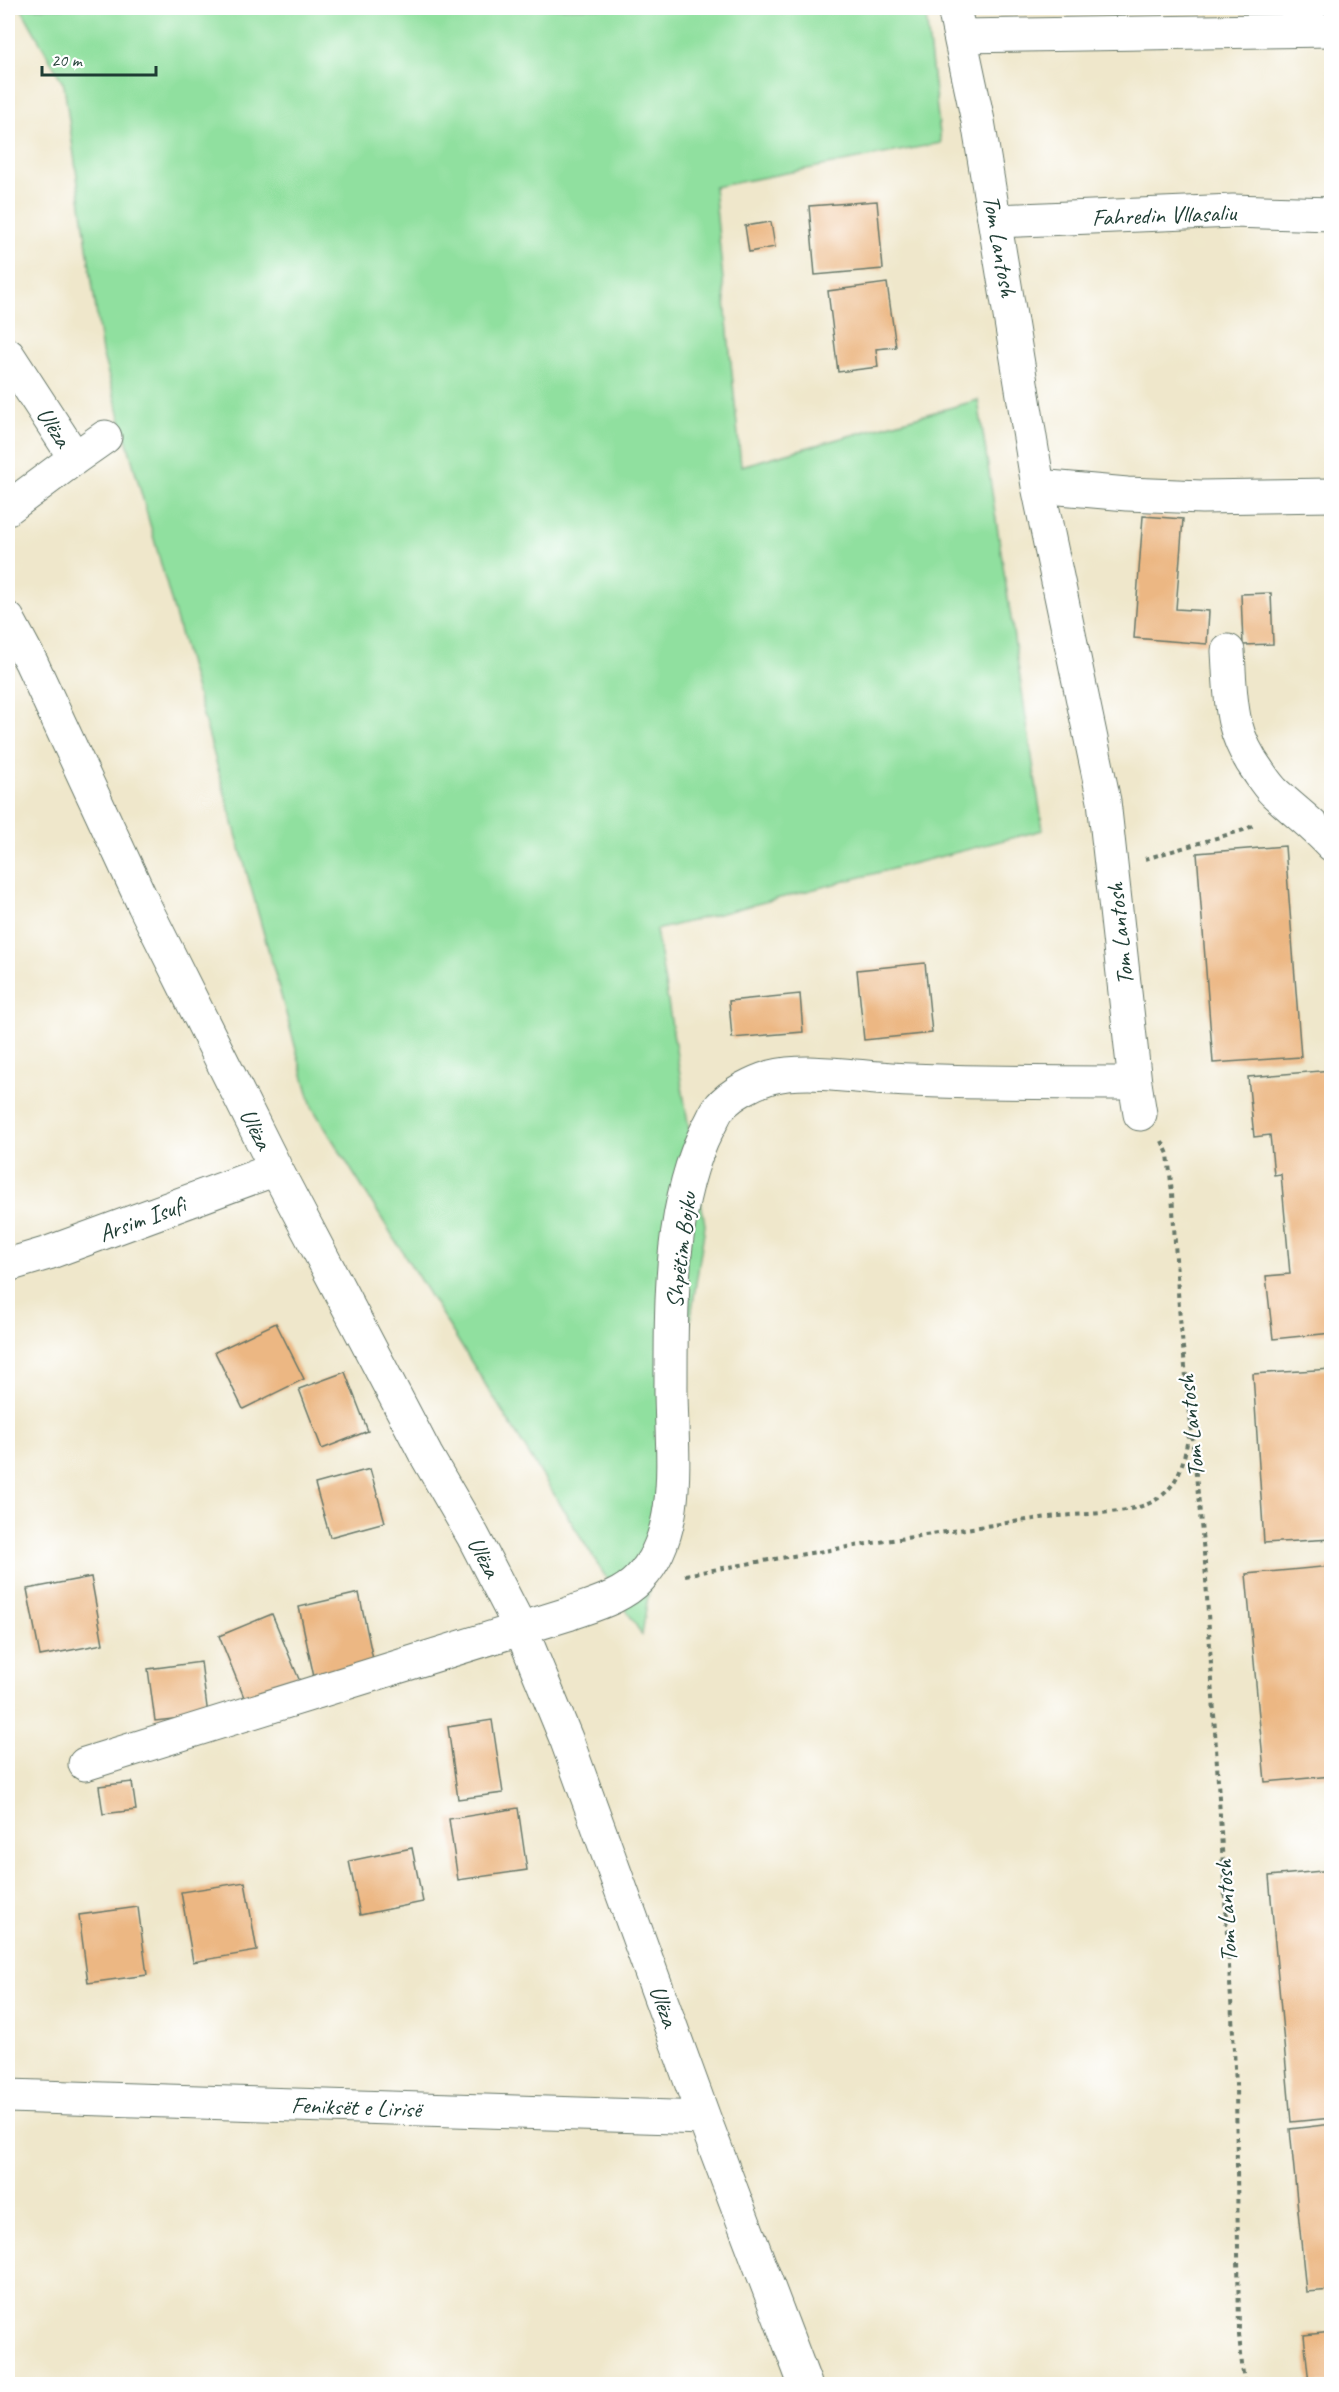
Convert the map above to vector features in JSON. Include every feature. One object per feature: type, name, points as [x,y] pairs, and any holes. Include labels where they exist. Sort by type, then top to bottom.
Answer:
[{"type":"street","points":[[957,22],[1332,30]]},
{"type":"street","name":"Tom Lantosh","points":[[957,22],[996,221],[1038,486],[1104,801],[1137,1099]]},
{"type":"street","name":"Fahredin Vllasaliu","points":[[996,221],[1233,211],[1332,214]]},
{"type":"street","name":"Ulëza","points":[[8,355],[75,458],[8,508]]},
{"type":"street","points":[[75,458],[105,437]]},
{"type":"street","points":[[1038,486],[1127,494],[1202,497],[1332,495]]},
{"type":"street","name":"Ulëza","points":[[8,619],[31,662],[148,915],[276,1169],[426,1455],[473,1536],[521,1629],[567,1741],[704,2118],[805,2385]]},
{"type":"street","points":[[1228,651],[1232,712],[1238,737],[1248,757],[1280,797],[1313,824],[1332,845]]},
{"type":"street","name":"Shpëtim Bojku","points":[[521,1629],[610,1599],[639,1579],[656,1555],[668,1523],[673,1482],[671,1381],[675,1260],[683,1200],[700,1143],[720,1107],[743,1089],[772,1077],[814,1074],[1137,1099]]},
{"type":"street","name":"Arsim Isufi","points":[[8,1265],[48,1253],[276,1169]]},
{"type":"street","points":[[85,1764],[521,1629]]},
{"type":"street","name":"Feniksët e Lirisë","points":[[8,2096],[704,2118]]},
{"type":"path","points":[[1113,868],[1247,829],[1280,797]]},
{"type":"path","name":"Tom Lantosh","points":[[1137,1099],[1168,1154],[1179,1308],[1205,1563],[1236,2084],[1239,2335],[1244,2385]]},
{"type":"path","points":[[683,1575],[904,1537],[1059,1515],[1133,1509],[1157,1499],[1173,1484],[1184,1462],[1191,1425]]},
{"type":"green space","points":[[21,8],[925,8],[941,143],[714,187],[741,466],[978,400],[1043,830],[656,930],[705,1225],[642,1635],[312,1107],[102,352],[64,85]]},
{"type":"building","points":[[877,201],[883,269],[815,275],[809,206]]},
{"type":"building","points":[[771,222],[775,247],[749,252],[745,226]]},
{"type":"building","points":[[887,283],[896,347],[876,349],[878,367],[838,372],[828,291]]},
{"type":"building","points":[[1143,516],[1183,519],[1176,609],[1209,611],[1207,644],[1134,638]]},
{"type":"building","points":[[1271,593],[1273,644],[1243,645],[1241,594]]},
{"type":"building","points":[[1285,846],[1301,1057],[1213,1063],[1197,853]]},
{"type":"building","points":[[925,963],[932,1033],[864,1040],[857,970]]},
{"type":"building","points":[[800,994],[803,1032],[732,1038],[729,1001]]},
{"type":"building","points":[[1332,1070],[1332,1333],[1273,1339],[1266,1276],[1290,1274],[1281,1174],[1274,1175],[1270,1135],[1254,1137],[1248,1077]]},
{"type":"building","points":[[276,1323],[304,1379],[243,1409],[215,1352]]},
{"type":"building","points":[[1332,1369],[1332,1539],[1264,1543],[1253,1374]]},
{"type":"building","points":[[345,1372],[368,1431],[322,1449],[299,1389]]},
{"type":"building","points":[[370,1469],[385,1522],[330,1537],[315,1484]]},
{"type":"building","points":[[1332,1566],[1332,1776],[1265,1782],[1246,1574]]},
{"type":"building","points":[[91,1577],[103,1644],[40,1656],[27,1589]]},
{"type":"building","points":[[359,1593],[374,1664],[314,1677],[299,1607]]},
{"type":"building","points":[[272,1614],[301,1684],[248,1707],[219,1636]]},
{"type":"building","points":[[201,1662],[208,1715],[155,1721],[148,1669]]},
{"type":"building","points":[[492,1720],[503,1793],[458,1799],[448,1727]]},
{"type":"building","points":[[132,1782],[136,1810],[103,1814],[99,1786]]},
{"type":"building","points":[[518,1808],[527,1870],[458,1880],[449,1819]]},
{"type":"building","points":[[412,1848],[423,1902],[360,1915],[349,1861]]},
{"type":"building","points":[[1332,1870],[1332,2118],[1291,2122],[1269,1876]]},
{"type":"building","points":[[245,1882],[257,1951],[193,1962],[181,1892]]},
{"type":"building","points":[[138,1907],[147,1975],[88,1983],[79,1915]]},
{"type":"building","points":[[1332,2124],[1332,2290],[1306,2292],[1290,2129]]},
{"type":"building","points":[[1332,2332],[1332,2384],[1309,2384],[1304,2335]]}]
